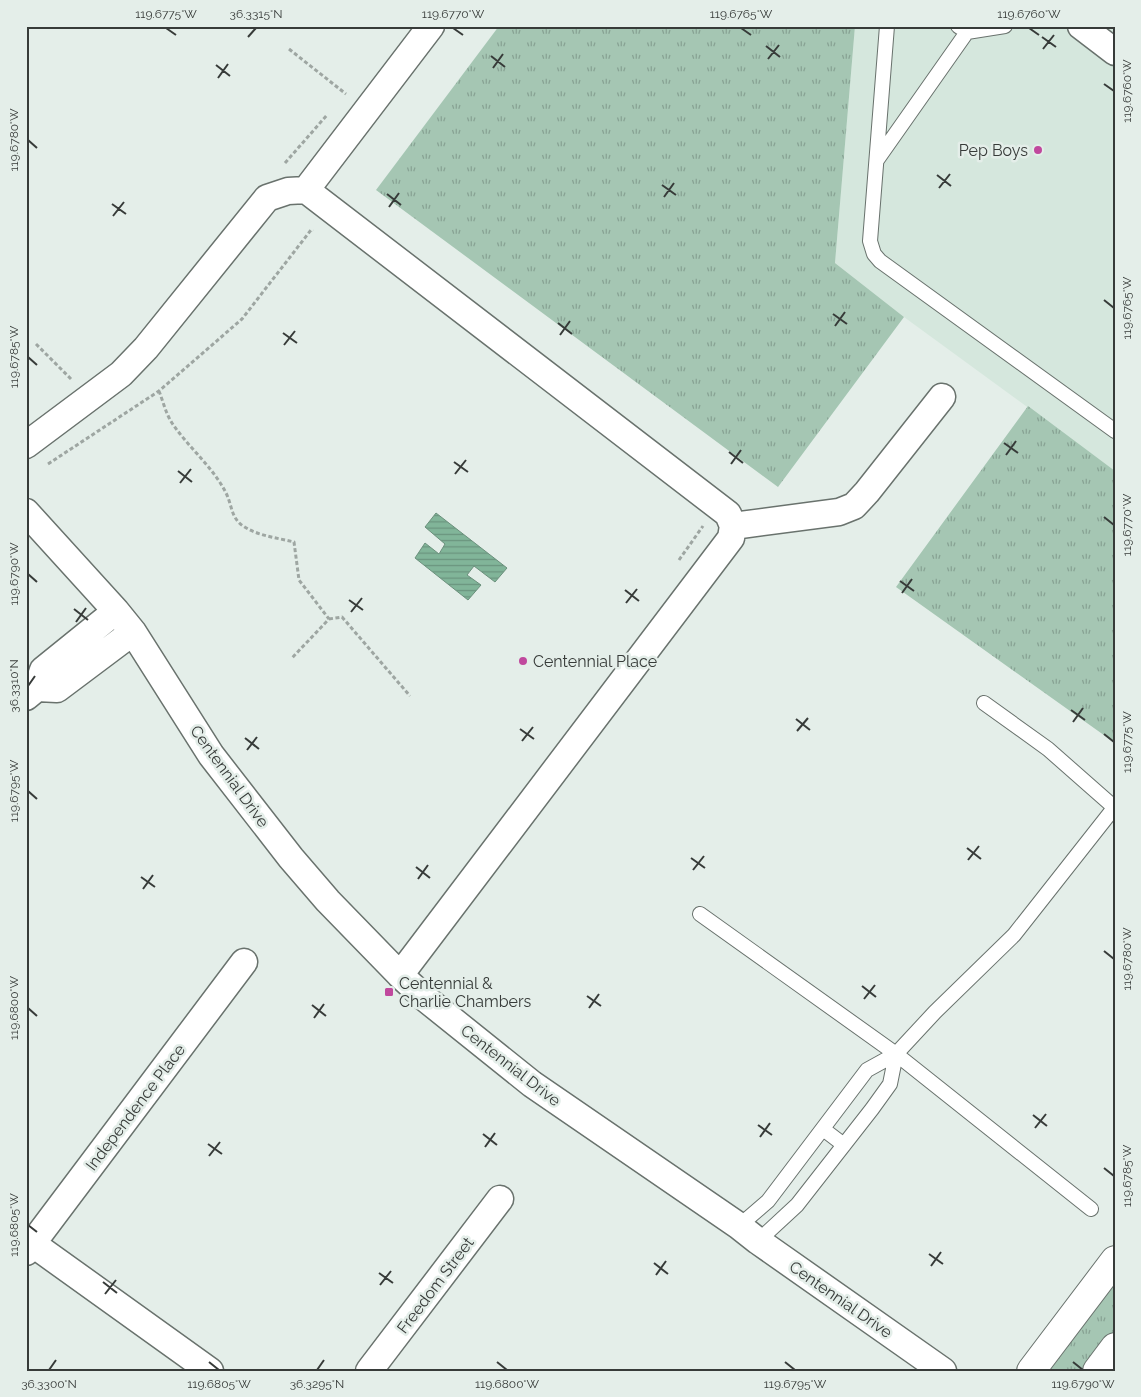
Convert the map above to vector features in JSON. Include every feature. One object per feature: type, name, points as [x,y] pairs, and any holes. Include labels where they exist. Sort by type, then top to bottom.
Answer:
[{"type":"main road","points":[[1031,1371],[1115,1260]]},
{"type":"main road","points":[[1097,1371],[1115,1347]]},
{"type":"street","points":[[306,190],[431,26]]},
{"type":"street","points":[[1081,26],[1115,52]]},
{"type":"street","points":[[26,445],[121,374],[146,348],[267,198],[288,191],[306,190],[728,514],[733,526],[731,538],[400,975]]},
{"type":"street","points":[[733,526],[839,512],[854,506],[942,397]]},
{"type":"street","name":"Centennial Drive","points":[[26,512],[133,632],[211,755],[260,819],[328,901],[400,975],[426,999],[532,1084],[749,1233],[943,1371]]},
{"type":"street","points":[[31,692],[43,670],[116,611]]},
{"type":"street","points":[[31,692],[57,689],[133,632]]},
{"type":"street","name":"Independence Place","points":[[28,1245],[244,962]]},
{"type":"street","name":"Freedom Street","points":[[369,1371],[500,1199]]},
{"type":"street","points":[[28,1245],[210,1371]]},
{"type":"lane","points":[[887,26],[870,241],[874,254],[880,261],[1115,431]]},
{"type":"lane","points":[[876,162],[962,29],[1005,26]]},
{"type":"lane","points":[[749,1233],[768,1201],[868,1070],[896,1054],[935,1012],[1014,935],[1114,808],[1048,749],[984,703]]},
{"type":"lane","points":[[700,914],[896,1054],[1091,1209]]},
{"type":"lane","points":[[749,1233],[797,1205],[890,1084],[896,1054]]},
{"type":"lane","points":[[823,1129],[844,1145]]},
{"type":"path","points":[[289,48],[346,93],[340,100]]},
{"type":"path","points":[[278,165],[287,163],[328,114]]},
{"type":"path","points":[[40,469],[159,391],[242,319],[311,230],[319,234]]},
{"type":"path","points":[[36,344],[73,381]]},
{"type":"path","points":[[159,391],[172,422],[227,494],[231,511],[242,526],[260,534],[294,542],[299,580],[329,618]]},
{"type":"path","points":[[674,566],[703,527],[695,521]]},
{"type":"path","points":[[291,659],[329,618],[342,617],[410,696]]},
{"type":"shaded area","points":[[855,26],[1115,26],[1115,471],[904,317],[835,263]]},
{"type":"shaded area","points":[[436,513],[507,568],[495,582],[474,566],[467,575],[481,585],[468,600],[415,558],[425,543],[439,554],[445,544],[425,527]]},
{"type":"green space","points":[[499,26],[855,26],[835,263],[904,317],[778,487],[376,190]]},
{"type":"green space","points":[[1028,406],[1115,471],[1115,743],[896,587]]},
{"type":"green space","points":[[1115,1260],[1115,1347],[1097,1371],[1031,1371]]},
{"type":"place","name":"Pep Boys","points":[[1038,150]]},
{"type":"place","name":"Centennial Place","points":[[523,661]]},
{"type":"place","name":"Centennial & Charlie Chambers","points":[[389,992]]}]
